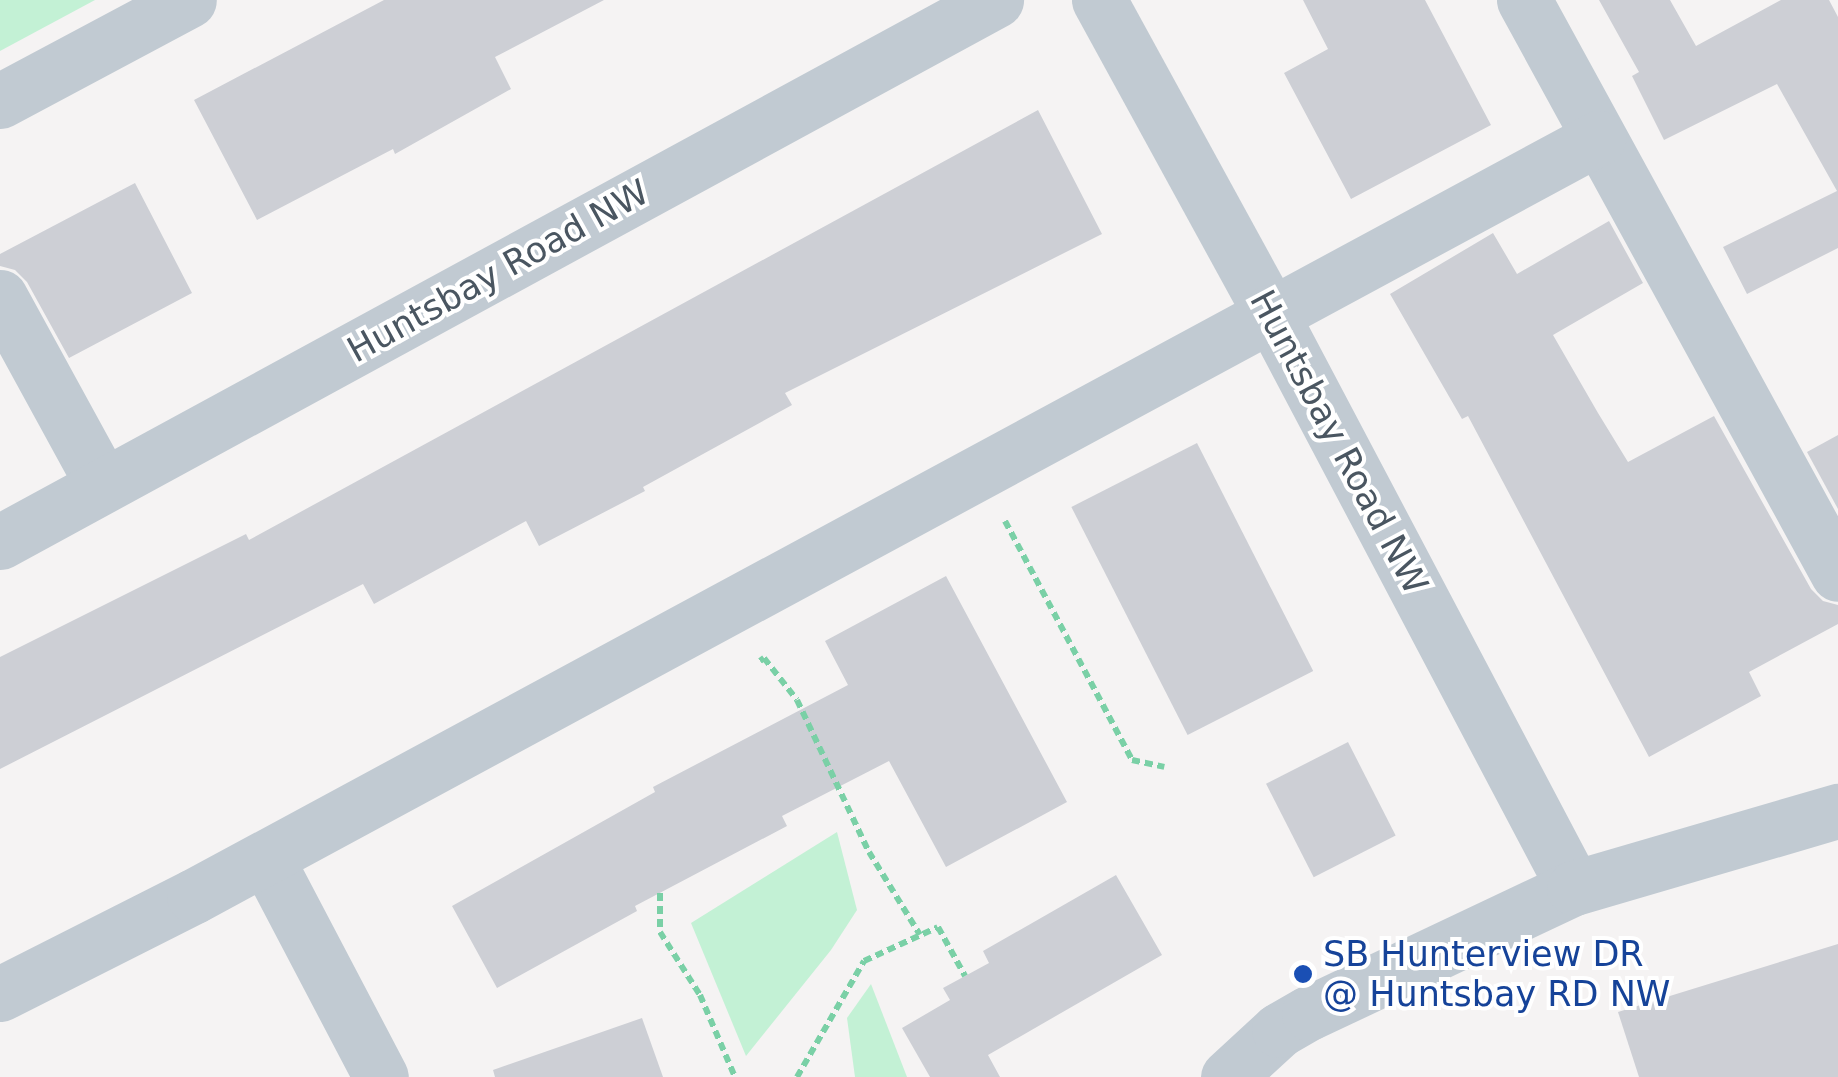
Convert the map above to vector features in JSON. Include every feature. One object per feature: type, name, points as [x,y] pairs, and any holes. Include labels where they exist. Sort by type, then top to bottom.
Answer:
[{"type":"street","points":[[0,101],[189,0]]},
{"type":"street","name":"Huntsbay Road NW","points":[[0,542],[996,0]]},
{"type":"street","name":"Huntsbay Road NW","points":[[1098,0],[1270,312],[1574,888]]},
{"type":"street","points":[[1524,0],[1838,574]]},
{"type":"street","points":[[0,994],[266,858],[1598,138]]},
{"type":"street","points":[[0,298],[103,485]]},
{"type":"street","points":[[1228,1077],[1279,1030],[1309,1013],[1574,888],[1838,811]]},
{"type":"street","points":[[266,858],[381,1077]]},
{"type":"path","points":[[987,531],[1004,521],[1132,760],[1164,767]]},
{"type":"path","points":[[747,667],[781,648]]},
{"type":"path","points":[[764,658],[797,700],[869,852],[920,935]]},
{"type":"path","points":[[660,893],[660,932],[700,995],[735,1077]]},
{"type":"path","points":[[797,1077],[864,961],[938,927],[965,976]]},
{"type":"green space","points":[[0,0],[95,0],[0,51]]},
{"type":"green space","points":[[837,832],[857,910],[831,950],[746,1056],[691,923]]},
{"type":"green space","points":[[871,984],[907,1077],[855,1077],[847,1018]]},
{"type":"building","points":[[384,0],[604,0],[495,57],[511,89],[395,154],[393,149],[257,220],[194,100]]},
{"type":"building","points":[[1303,0],[1425,0],[1491,125],[1351,199],[1284,73],[1328,49]]},
{"type":"building","points":[[1599,0],[1670,0],[1696,46],[1781,0],[1829,0],[1838,17],[1838,248],[1747,294],[1723,247],[1837,191],[1777,84],[1664,140],[1632,76],[1639,72]]},
{"type":"building","points":[[1038,110],[1102,234],[785,393],[792,405],[643,487],[645,491],[539,546],[526,521],[374,604],[363,584],[0,769],[0,657],[246,534],[249,540]]},
{"type":"building","points":[[135,183],[192,293],[69,358],[27,282],[15,270],[0,266],[0,254]]},
{"type":"building","points":[[1609,221],[1643,283],[1553,335],[1598,413],[1628,462],[1714,416],[1811,589],[1823,601],[1838,605],[1838,624],[1749,672],[1761,696],[1649,757],[1468,416],[1462,419],[1390,294],[1493,233],[1517,274]]},
{"type":"building","points":[[1838,435],[1838,509],[1807,452]]},
{"type":"building","points":[[1197,443],[1313,671],[1188,735],[1071,507]]},
{"type":"building","points":[[946,576],[1067,802],[946,867],[889,761],[782,816],[787,826],[635,906],[637,911],[497,988],[452,906],[655,792],[653,787],[848,685],[825,641]]},
{"type":"building","points":[[1348,742],[1396,836],[1314,877],[1266,784]]},
{"type":"building","points":[[1116,875],[1162,955],[988,1055],[1000,1077],[930,1077],[902,1028],[950,1000],[943,988],[989,963],[983,951]]},
{"type":"building","points":[[1838,944],[1838,1077],[1639,1077],[1618,1012]]},
{"type":"building","points":[[642,1018],[663,1077],[495,1077],[493,1070]]},
{"type":"place","name":"SB Hunterview DR @ Huntsbay RD NW","points":[[1303,974]]}]
